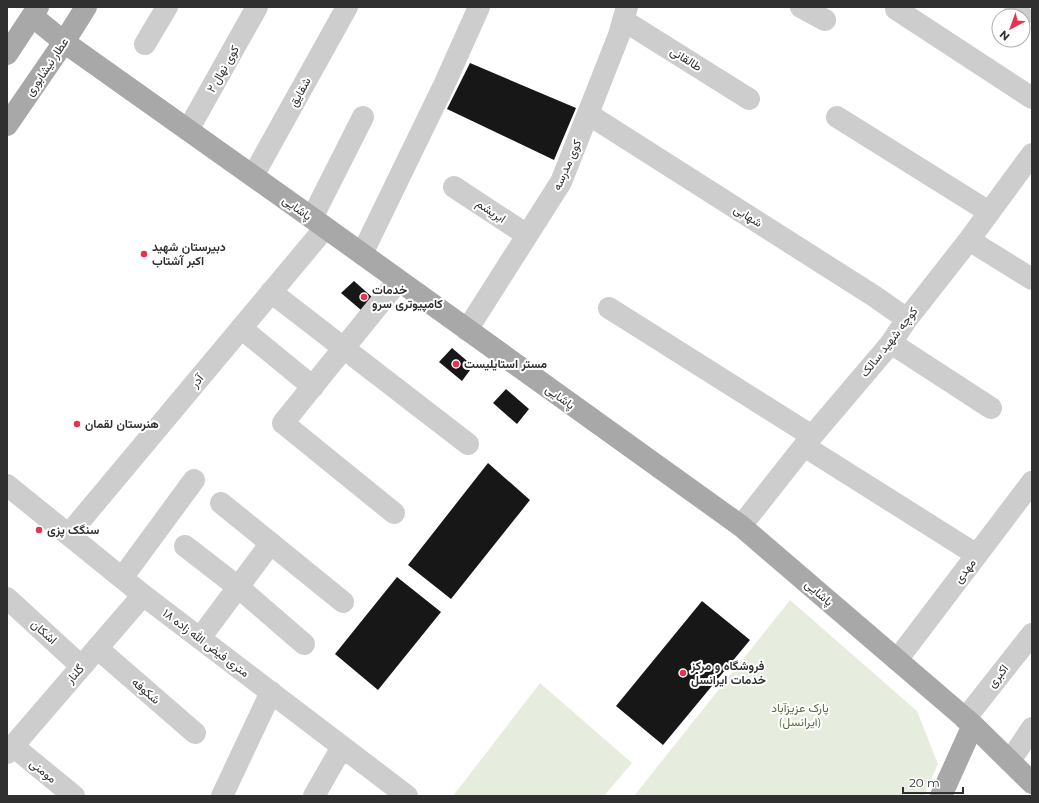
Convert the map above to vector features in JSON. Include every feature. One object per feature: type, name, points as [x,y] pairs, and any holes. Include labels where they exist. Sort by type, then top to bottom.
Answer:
[{"type":"main road","name":"عطار نیشابوری","points":[[7,125],[86,7]]},
{"type":"main road","name":"پاشایی","points":[[35,12],[64,42],[741,526],[969,722],[1032,782]]},
{"type":"main road","points":[[7,54],[35,12]]},
{"type":"main road","points":[[941,796],[969,722]]},
{"type":"street","points":[[145,44],[167,7]]},
{"type":"street","name":"کوی نهال ۲","points":[[188,130],[257,7]]},
{"type":"street","name":"شقایق","points":[[253,176],[347,7]]},
{"type":"street","points":[[362,254],[445,83],[479,7]]},
{"type":"street","points":[[801,7],[825,20]]},
{"type":"street","points":[[896,9],[1032,98]]},
{"type":"street","name":"طالقانی","points":[[625,14],[749,99]]},
{"type":"street","name":"کوی مدرسه","points":[[467,330],[561,182],[619,35],[625,14]]},
{"type":"street","name":"شهابی","points":[[588,114],[874,296],[907,319]]},
{"type":"street","name":"آدر","points":[[69,534],[271,292],[318,223],[363,117]]},
{"type":"street","points":[[837,117],[989,212]]},
{"type":"street","name":"کوچه شهید سالک","points":[[741,526],[808,441],[891,343],[907,319],[969,240],[1032,154]]},
{"type":"street","name":"ابریشم","points":[[454,187],[528,235]]},
{"type":"street","points":[[969,240],[1032,279]]},
{"type":"street","points":[[394,513],[283,423],[398,281]]},
{"type":"street","points":[[271,292],[468,444]]},
{"type":"street","points":[[609,308],[977,555]]},
{"type":"street","points":[[241,328],[313,387]]},
{"type":"street","points":[[891,343],[991,408]]},
{"type":"street","points":[[122,578],[194,480]]},
{"type":"street","name":"مهدی","points":[[897,660],[1032,482]]},
{"type":"street","name":"۱۸ متری فیض الله زاده","points":[[7,485],[143,595],[407,796]]},
{"type":"street","points":[[221,503],[343,602]]},
{"type":"street","points":[[200,638],[271,543]]},
{"type":"street","points":[[185,546],[238,587],[304,644]]},
{"type":"street","name":"گلنار","points":[[10,750],[143,595]]},
{"type":"street","name":"اشکان","points":[[7,598],[81,666]]},
{"type":"street","name":"اکبری","points":[[969,722],[1032,634]]},
{"type":"street","name":"شکوفه","points":[[97,648],[195,733]]},
{"type":"street","points":[[222,796],[271,692]]},
{"type":"street","points":[[1010,761],[1032,728]]},
{"type":"street","points":[[314,796],[342,747]]},
{"type":"street","name":"مومنی","points":[[10,750],[74,796]]},
{"type":"green space","name":"پارک عزیزآباد (ایرانسل)","points":[[790,600],[917,711],[938,764],[924,796],[634,796]]},
{"type":"green space","points":[[540,683],[632,763],[604,796],[453,796]]},
{"type":"building","points":[[470,63],[576,108],[554,160],[447,109]]},
{"type":"building","name":"خدمات کامپیوتری سرو","points":[[354,281],[372,297],[361,310],[341,293]]},
{"type":"building","name":"مستر استایلیست","points":[[452,348],[473,366],[462,381],[439,362]]},
{"type":"building","points":[[506,389],[529,409],[517,424],[493,403]]},
{"type":"building","points":[[488,463],[530,500],[451,599],[408,565]]},
{"type":"building","points":[[397,577],[441,612],[378,690],[335,654]]},
{"type":"building","name":"فروشگاه و مرکز خدمات ایرانسل","points":[[702,601],[750,640],[663,745],[616,706]]},
{"type":"place","name":"دبیرستان شهید اکبر آشتاب","points":[[144,254]]},
{"type":"place","name":"خدمات کامپیوتری سرو","points":[[364,297]]},
{"type":"place","name":"مستر استایلیست","points":[[456,364]]},
{"type":"place","name":"هنرستان لقمان","points":[[77,424]]},
{"type":"place","name":"سنگک پزی","points":[[39,530]]},
{"type":"place","name":"فروشگاه و مرکز خدمات ایرانسل","points":[[683,673]]}]
